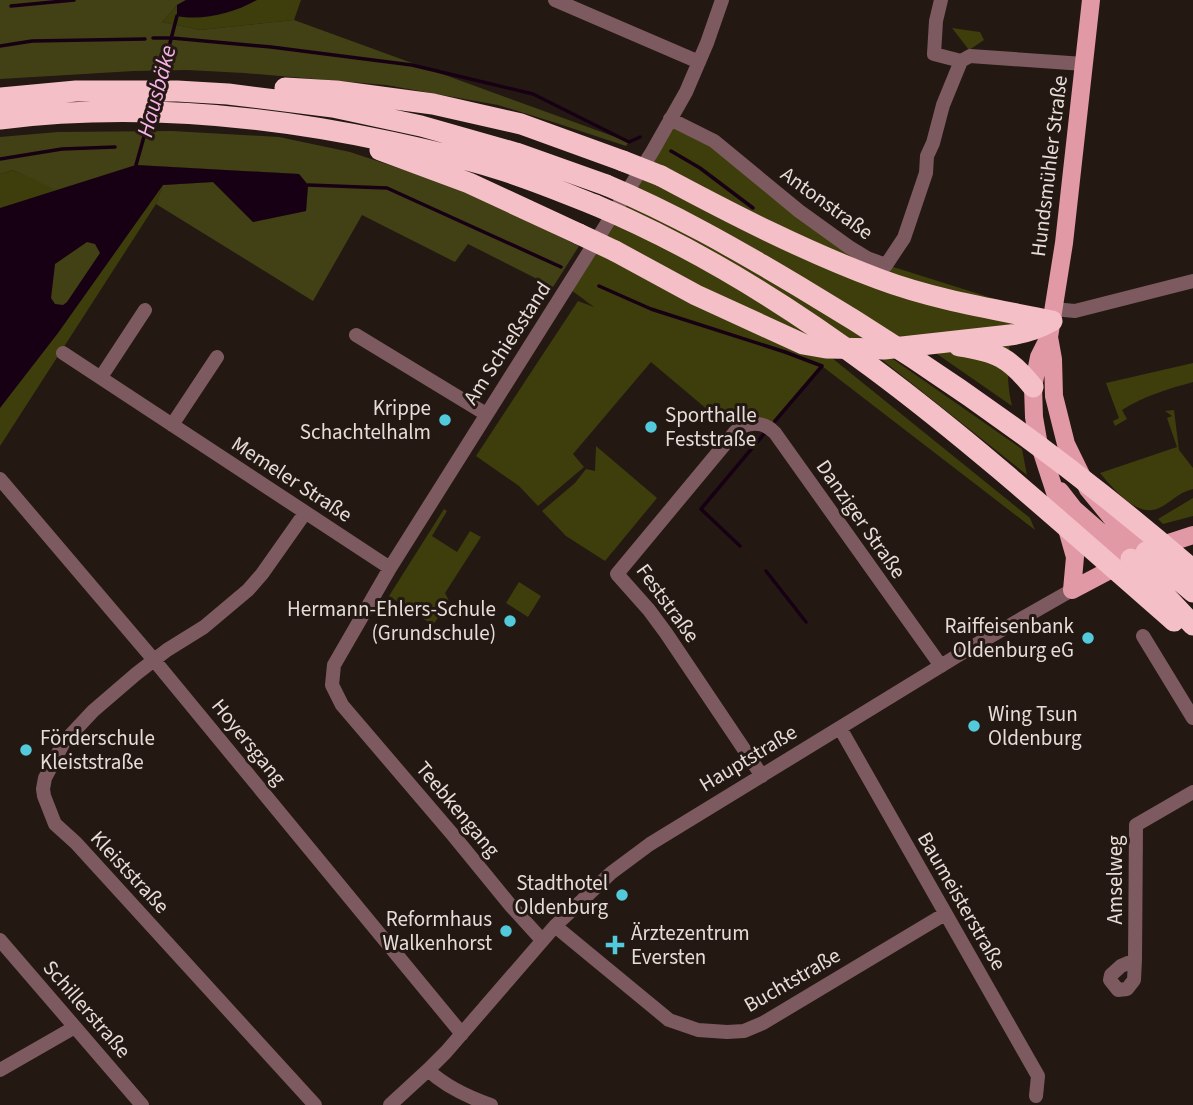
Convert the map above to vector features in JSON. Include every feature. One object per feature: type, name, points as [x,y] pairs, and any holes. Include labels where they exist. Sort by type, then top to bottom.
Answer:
[{"type":"highway","points":[[228,94],[280,87],[336,91],[433,104],[521,124],[661,176],[785,239],[881,280],[960,304],[1051,322]]},
{"type":"highway","points":[[0,98],[76,91],[177,91],[228,94],[333,107],[421,126],[516,153],[648,202],[750,257],[848,315],[945,379],[1069,469],[1193,570]]},
{"type":"highway","points":[[0,119],[77,113],[171,112],[326,128],[494,167],[626,218],[734,274],[788,307],[911,396],[984,454],[1193,638]]},
{"type":"highway","points":[[326,128],[469,184],[615,251],[696,295],[803,344],[858,350],[940,343],[1022,334],[1051,322]]},
{"type":"highway","points":[[940,343],[970,348],[1006,359],[1033,387]]},
{"type":"highway","points":[[1138,555],[1193,592]]},
{"type":"highway","points":[[1138,555],[1193,625]]},
{"type":"main road","name":"Hundsmühler Straße","points":[[1072,590],[1074,557],[1038,440],[1033,387],[1039,357],[1051,322],[1064,243],[1091,0]]},
{"type":"main road","name":"Hundsmühler Straße","points":[[1051,322],[1054,396],[1070,456],[1088,489],[1138,555]]},
{"type":"main road","name":"Hundsmühler Straße","points":[[1053,483],[1074,509],[1138,555]]},
{"type":"main road","name":"Hauptstraße","points":[[1072,590],[1138,555],[1193,534]]},
{"type":"street","points":[[555,0],[699,62]]},
{"type":"street","name":"Am Schießstand","points":[[342,705],[332,685],[334,665],[390,568],[652,152],[686,92],[722,0]]},
{"type":"street","points":[[941,0],[936,21],[934,54],[961,61],[970,56],[1084,64]]},
{"type":"street","name":"Antonstraße","points":[[670,119],[714,141],[799,211],[849,247],[867,258],[887,265],[904,239],[926,173],[927,156],[943,105],[961,61]]},
{"type":"street","points":[[1051,322],[1075,311],[1193,281]]},
{"type":"street","points":[[101,377],[145,310]]},
{"type":"street","points":[[356,335],[486,414]]},
{"type":"street","name":"Memeler Straße","points":[[63,352],[390,568]]},
{"type":"street","points":[[172,425],[217,357]]},
{"type":"street","name":"Danziger Straße","points":[[738,428],[752,423],[769,426],[775,433],[941,666]]},
{"type":"street","name":"Feststraße","points":[[738,428],[617,574],[660,625],[762,776]]},
{"type":"street","name":"Hoyersgang","points":[[0,479],[154,660],[462,1034]]},
{"type":"street","name":"Kleiststraße","points":[[305,513],[248,590],[204,627],[136,674],[93,711],[64,742],[45,778],[43,789],[55,824],[86,853],[315,1105]]},
{"type":"street","name":"Hauptstraße","points":[[390,1105],[462,1034],[555,926],[624,862],[941,666],[1072,590]]},
{"type":"street","points":[[1143,636],[1193,718]]},
{"type":"street","name":"Teebkengang","points":[[342,705],[510,906],[542,940]]},
{"type":"street","name":"Baumeisterstraße","points":[[840,728],[1038,1076],[1036,1096]]},
{"type":"street","name":"Amselweg","points":[[1135,960],[1136,825],[1193,792]]},
{"type":"street","name":"Buchtstraße","points":[[555,926],[669,1020],[698,1030],[727,1032],[744,1031],[763,1023],[945,914]]},
{"type":"street","name":"Schillerstraße","points":[[0,940],[142,1105]]},
{"type":"street","points":[[0,1070],[75,1027]]},
{"type":"street","points":[[428,1070],[438,1080],[459,1092],[492,1105]]},
{"type":"shaded area","points":[[0,0],[186,0],[177,5],[162,22],[200,30],[294,20],[629,142],[626,146],[498,105],[386,85],[187,70],[0,79]]},
{"type":"shaded area","points":[[186,0],[301,0],[294,20],[200,30],[162,22],[177,5]]},
{"type":"shaded area","points":[[186,0],[257,0],[218,15],[177,16],[177,5]]},
{"type":"shaded area","points":[[952,28],[980,32],[984,40],[969,50]]},
{"type":"shaded area","points":[[670,119],[714,141],[779,195],[887,265],[1014,305],[1016,302],[1008,367],[1012,406],[937,354],[890,357],[1022,449],[1027,475],[881,359],[832,358],[1030,518],[1035,530],[822,366],[769,426],[742,425],[715,416],[651,362],[573,454],[584,467],[538,506],[519,486],[476,456],[578,301],[594,307],[567,287]]},
{"type":"shaded area","points":[[172,131],[279,137],[350,152],[447,184],[579,246],[553,287],[468,244],[455,262],[362,215],[313,301],[156,204],[163,185],[213,182],[253,222],[306,211],[308,185],[299,174],[136,165],[56,190],[13,170],[0,174],[0,137],[58,132]]},
{"type":"shaded area","points":[[136,165],[299,174],[308,185],[306,211],[253,222],[213,182],[163,185],[156,204],[0,446],[0,174],[13,170],[56,189]]},
{"type":"shaded area","points":[[136,165],[299,174],[308,185],[306,211],[253,222],[213,182],[163,185],[58,333],[0,408],[0,208]],"holes":[[[87,242],[95,244],[100,253],[67,302],[63,305],[55,304],[51,298],[55,264]]]},
{"type":"shaded area","points":[[87,242],[95,244],[100,253],[67,302],[63,305],[55,304],[51,298],[55,264]]},
{"type":"shaded area","points":[[1193,363],[1193,382],[1156,393],[1130,405],[1122,410],[1127,419],[1115,426],[1113,421],[1119,418],[1106,383]]},
{"type":"shaded area","points":[[1174,410],[1179,450],[1193,468],[1193,489],[1159,508],[1142,509],[1126,500],[1100,473],[1177,447],[1167,418],[1172,416],[1165,411]]},
{"type":"shaded area","points":[[596,446],[657,498],[605,561],[566,536],[542,511],[575,483],[586,469],[595,471]]},
{"type":"shaded area","points":[[1193,498],[1193,516],[1163,524],[1158,519]]},
{"type":"shaded area","points":[[444,509],[447,511],[432,536],[457,552],[470,531],[481,537],[445,593],[449,601],[433,625],[389,596]]},
{"type":"shaded area","points":[[519,582],[541,596],[528,617],[506,603]]},
{"type":"waterway","points":[[11,6],[74,0]]},
{"type":"waterway","name":"Hausbäke","points":[[159,85],[177,16]]},
{"type":"waterway","points":[[153,38],[271,47],[412,65],[533,94],[629,142],[640,137]]},
{"type":"waterway","points":[[0,46],[32,41],[145,39]]},
{"type":"waterway","name":"Hausbäke","points":[[136,165],[149,119]]},
{"type":"waterway","points":[[0,159],[62,149],[115,147]]},
{"type":"waterway","points":[[671,151],[700,168],[753,208]]},
{"type":"waterway","points":[[308,185],[387,188],[561,267]]},
{"type":"waterway","points":[[599,286],[651,309],[822,366],[775,421]]},
{"type":"waterway","points":[[740,546],[701,509],[764,434]]},
{"type":"waterway","points":[[766,571],[806,622]]},
{"type":"place","name":"Krippe Schachtelhalm","points":[[445,420]]},
{"type":"place","name":"Sporthalle Feststraße","points":[[651,427]]},
{"type":"place","name":"Hermann-Ehlers-Schule (Grundschule)","points":[[510,621]]},
{"type":"place","name":"Raiffeisenbank Oldenburg eG","points":[[1088,638]]},
{"type":"place","name":"Wing Tsun Oldenburg","points":[[974,726]]},
{"type":"place","name":"Förderschule Kleiststraße","points":[[26,750]]},
{"type":"place","name":"Stadthotel Oldenburg","points":[[622,895]]},
{"type":"place","name":"Reformhaus Walkenhorst","points":[[506,931]]},
{"type":"place","name":"Ärztezentrum Eversten","points":[[615,945]]}]
